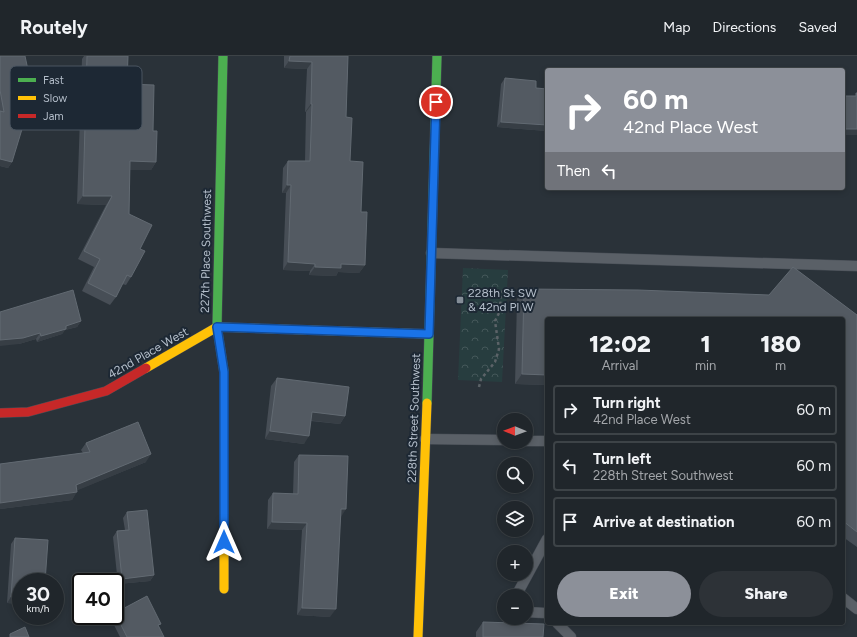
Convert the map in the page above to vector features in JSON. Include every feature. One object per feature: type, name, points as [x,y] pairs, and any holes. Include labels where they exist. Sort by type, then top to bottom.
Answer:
[{"type":"street","name":"227th Place Southwest","points":[[223,56],[217,327],[224,372],[224,589]]},
{"type":"street","name":"228th Street Southwest","points":[[418,637],[432,253],[437,56]]},
{"type":"street","points":[[217,327],[429,334]]},
{"type":"street","name":"42nd Place West","points":[[0,413],[28,412],[106,391],[217,327]]},
{"type":"lane","points":[[432,253],[857,266]]},
{"type":"lane","points":[[425,439],[497,440]]},
{"type":"lane","points":[[533,441],[545,441]]},
{"type":"lane","points":[[520,589],[545,542]]},
{"type":"lane","points":[[845,600],[857,609]]},
{"type":"lane","points":[[533,612],[545,613]]},
{"type":"lane","points":[[559,625],[571,637]]},
{"type":"path","points":[[479,387],[481,380],[495,362],[499,350],[495,320],[501,309],[500,299],[503,290],[510,288]]},
{"type":"green space","points":[[463,268],[508,270],[502,382],[458,380]]},
{"type":"building","points":[[0,56],[25,56],[27,66],[10,66],[10,130],[22,130],[12,162],[0,159],[0,111],[4,112],[0,90]]},
{"type":"building","points":[[87,56],[128,56],[128,66],[87,66]]},
{"type":"building","points":[[290,56],[348,56],[346,117],[352,118],[350,161],[363,162],[361,212],[367,212],[365,265],[341,264],[341,268],[315,267],[315,264],[288,262],[291,185],[287,185],[288,161],[310,161],[312,104],[312,62],[289,61]]},
{"type":"building","points":[[505,78],[536,81],[536,88],[545,89],[545,125],[501,122]]},
{"type":"building","points":[[142,85],[154,85],[153,131],[157,131],[156,162],[130,161],[129,214],[152,225],[140,249],[145,251],[131,277],[127,275],[116,297],[88,283],[100,259],[84,251],[112,196],[83,196],[85,130],[142,130]]},
{"type":"building","points":[[857,93],[857,129],[845,129],[845,96],[856,96]]},
{"type":"building","points":[[793,267],[857,315],[857,532],[845,523],[845,317],[545,317],[545,375],[522,374],[524,289],[638,290],[769,295]]},
{"type":"building","points":[[73,290],[81,321],[66,326],[66,329],[41,336],[40,333],[23,338],[0,340],[0,312]]},
{"type":"building","points":[[277,378],[349,387],[345,416],[312,412],[309,436],[270,431]]},
{"type":"building","points":[[138,422],[151,454],[76,485],[77,492],[0,503],[0,464],[90,452],[86,443]]},
{"type":"building","points":[[299,455],[348,456],[346,509],[341,509],[336,609],[302,608],[307,523],[272,522],[273,493],[298,494]]},
{"type":"building","points":[[147,510],[154,575],[124,579],[124,573],[121,573],[117,531],[129,530],[127,512]]},
{"type":"building","points":[[15,538],[48,540],[46,573],[13,573]]},
{"type":"building","points":[[147,596],[161,624],[158,625],[164,637],[127,637],[121,625],[124,625],[124,608]]},
{"type":"building","points":[[483,622],[497,622],[497,625],[544,624],[543,637],[483,637]]},
{"type":"building","points":[[25,627],[29,637],[10,637],[10,634]]},
{"type":"traffic: fast","points":[[223,56],[217,327],[224,372],[224,426]]},
{"type":"traffic: fast","points":[[427,403],[437,56]]},
{"type":"traffic: slow","points":[[146,368],[217,327],[429,334]]},
{"type":"traffic: slow","points":[[418,637],[427,403]]},
{"type":"traffic: slow","points":[[224,426],[224,589]]},
{"type":"traffic: jam","points":[[0,413],[28,412],[106,391],[146,368]]},
{"type":"place","name":"228th St SW & 42nd Pl W","points":[[460,300]]},
{"type":"route","points":[[224,542],[224,372],[217,327],[429,334],[436,102]]}]
